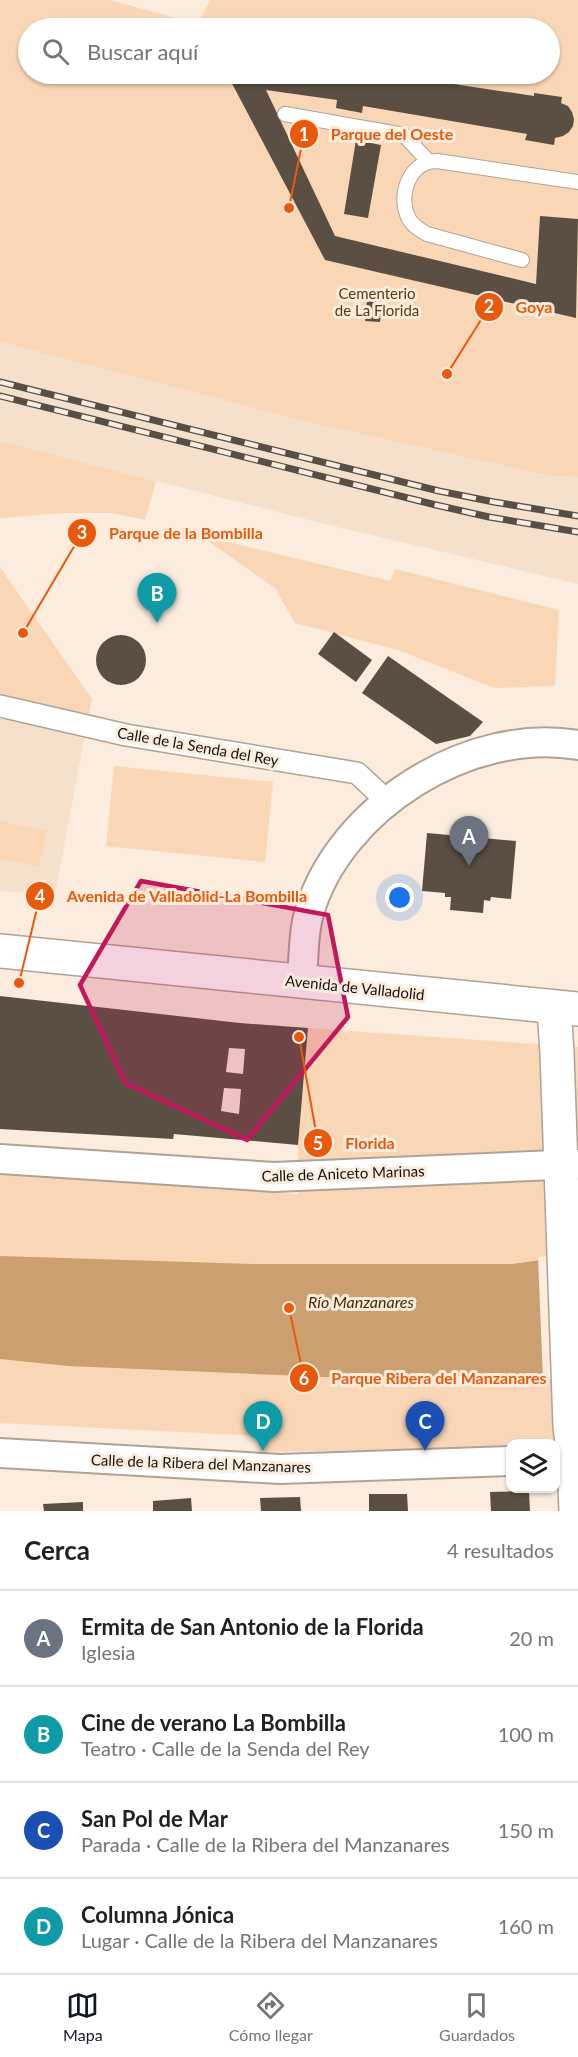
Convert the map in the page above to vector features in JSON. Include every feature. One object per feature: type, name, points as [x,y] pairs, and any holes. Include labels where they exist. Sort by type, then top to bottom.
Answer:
[{"type":"main road","name":"Avenida de Valladolid","points":[[0,951],[302,972],[566,1008],[572,1162],[561,1203],[570,1425],[569,1459],[576,1511]]},
{"type":"street","name":"Calle de la Senda del Rey","points":[[0,706],[126,735],[357,773],[387,801]]},
{"type":"street","points":[[302,972],[309,913],[319,889],[345,843],[387,801],[438,770],[482,753],[535,743],[554,742],[578,745]]},
{"type":"street","name":"Calle de Aniceto Marinas","points":[[0,1159],[274,1177],[572,1162]]},
{"type":"street","name":"Calle de la Ribera del Manzanares","points":[[0,1453],[280,1469],[506,1461]]},
{"type":"lane","points":[[285,114],[404,135],[428,161]]},
{"type":"lane","points":[[522,260],[427,234],[416,228],[409,218],[405,193],[408,178],[417,166],[428,161],[578,182]]},
{"type":"highlighted area","points":[[141,881],[328,915],[348,1017],[247,1140],[125,1083],[80,985]]},
{"type":"shaded area","points":[[0,342],[312,423],[550,476],[578,477],[578,584],[325,524],[0,441]]},
{"type":"shaded area","points":[[0,715],[85,734],[55,894],[0,891]]},
{"type":"green space","points":[[0,0],[110,0],[176,18],[18,18],[18,84],[560,84],[560,18],[201,18],[210,0],[578,0],[578,477],[550,476],[312,423],[0,342]]},
{"type":"green space","points":[[0,441],[156,481],[145,520],[111,513],[63,513],[0,518]]},
{"type":"green space","points":[[199,535],[390,581],[395,569],[559,610],[555,686],[494,688],[398,650],[295,623],[275,588]]},
{"type":"green space","points":[[0,567],[92,699],[85,734],[0,715]]},
{"type":"green space","points":[[114,766],[273,782],[265,862],[106,846]]},
{"type":"green space","points":[[0,821],[47,831],[39,867],[0,859]]},
{"type":"green space","points":[[308,1028],[578,1047],[578,1446],[560,1447],[560,1439],[506,1439],[506,1448],[259,1452],[260,1436],[0,1423],[0,1171],[298,1194],[298,1145]]},
{"type":"water","name":"Río Manzanares","points":[[578,1255],[578,1375],[349,1378],[68,1366],[0,1359],[0,1256],[252,1264],[512,1264]]},
{"type":"pier","points":[[578,1252],[578,1378],[543,1379],[538,1257]]},
{"type":"building","points":[[232,84],[454,84],[534,96],[534,93],[562,97],[561,103],[568,106],[572,112],[573,126],[563,136],[555,138],[554,145],[525,140],[527,134],[363,106],[362,113],[336,108],[337,100],[266,90],[335,236],[536,284],[540,216],[578,219],[576,318],[325,260]]},
{"type":"building","points":[[356,140],[381,145],[368,218],[344,214]]},
{"type":"building","name":"Cementerio de La Florida","points":[[368,289],[383,291],[380,322],[365,321]]},
{"type":"building","points":[[334,632],[372,660],[356,682],[318,654]]},
{"type":"building","points":[[121,635],[139,642],[146,660],[139,678],[121,685],[103,678],[96,660],[103,642]]},
{"type":"building","points":[[388,656],[483,722],[470,736],[436,744],[362,693]]},
{"type":"building","points":[[427,833],[516,841],[511,899],[491,897],[490,901],[484,900],[483,913],[450,910],[451,897],[445,897],[445,893],[422,891]]},
{"type":"building","points":[[0,996],[240,1023],[308,1028],[298,1145],[174,1134],[173,1139],[0,1129]],"holes":[[[229,1048],[245,1049],[243,1074],[226,1072]],[[224,1088],[241,1089],[239,1114],[221,1111]]]},
{"type":"building","points":[[490,1492],[529,1493],[530,1511],[491,1511]]},
{"type":"building","points":[[369,1494],[407,1494],[408,1511],[369,1511]]},
{"type":"building","points":[[300,1497],[301,1511],[261,1511],[260,1498]]},
{"type":"building","points":[[191,1498],[192,1511],[153,1511],[153,1501]]},
{"type":"building","points":[[83,1502],[83,1511],[44,1511],[43,1504]]},
{"type":"railway","points":[[0,382],[439,491],[578,516]]},
{"type":"railway","points":[[0,396],[436,505],[489,517],[578,532]]},
{"type":"place","name":"Parque del Oeste","points":[[289,208]]},
{"type":"place","name":"Goya","points":[[447,374]]},
{"type":"place","name":"Cine de verano La Bombilla","points":[[157,623]]},
{"type":"place","name":"Parque de la Bombilla","points":[[23,633]]},
{"type":"place","name":"Ermita de San Antonio de la Florida","points":[[469,866]]},
{"type":"place","name":"Avenida de Valladolid-La Bombilla","points":[[19,983]]},
{"type":"place","name":"Florida","points":[[299,1037]]},
{"type":"place","name":"Parque Ribera del Manzanares","points":[[289,1308]]},
{"type":"place","name":"Columna Jónica","points":[[263,1451]]},
{"type":"place","name":"San Pol de Mar","points":[[425,1451]]}]
